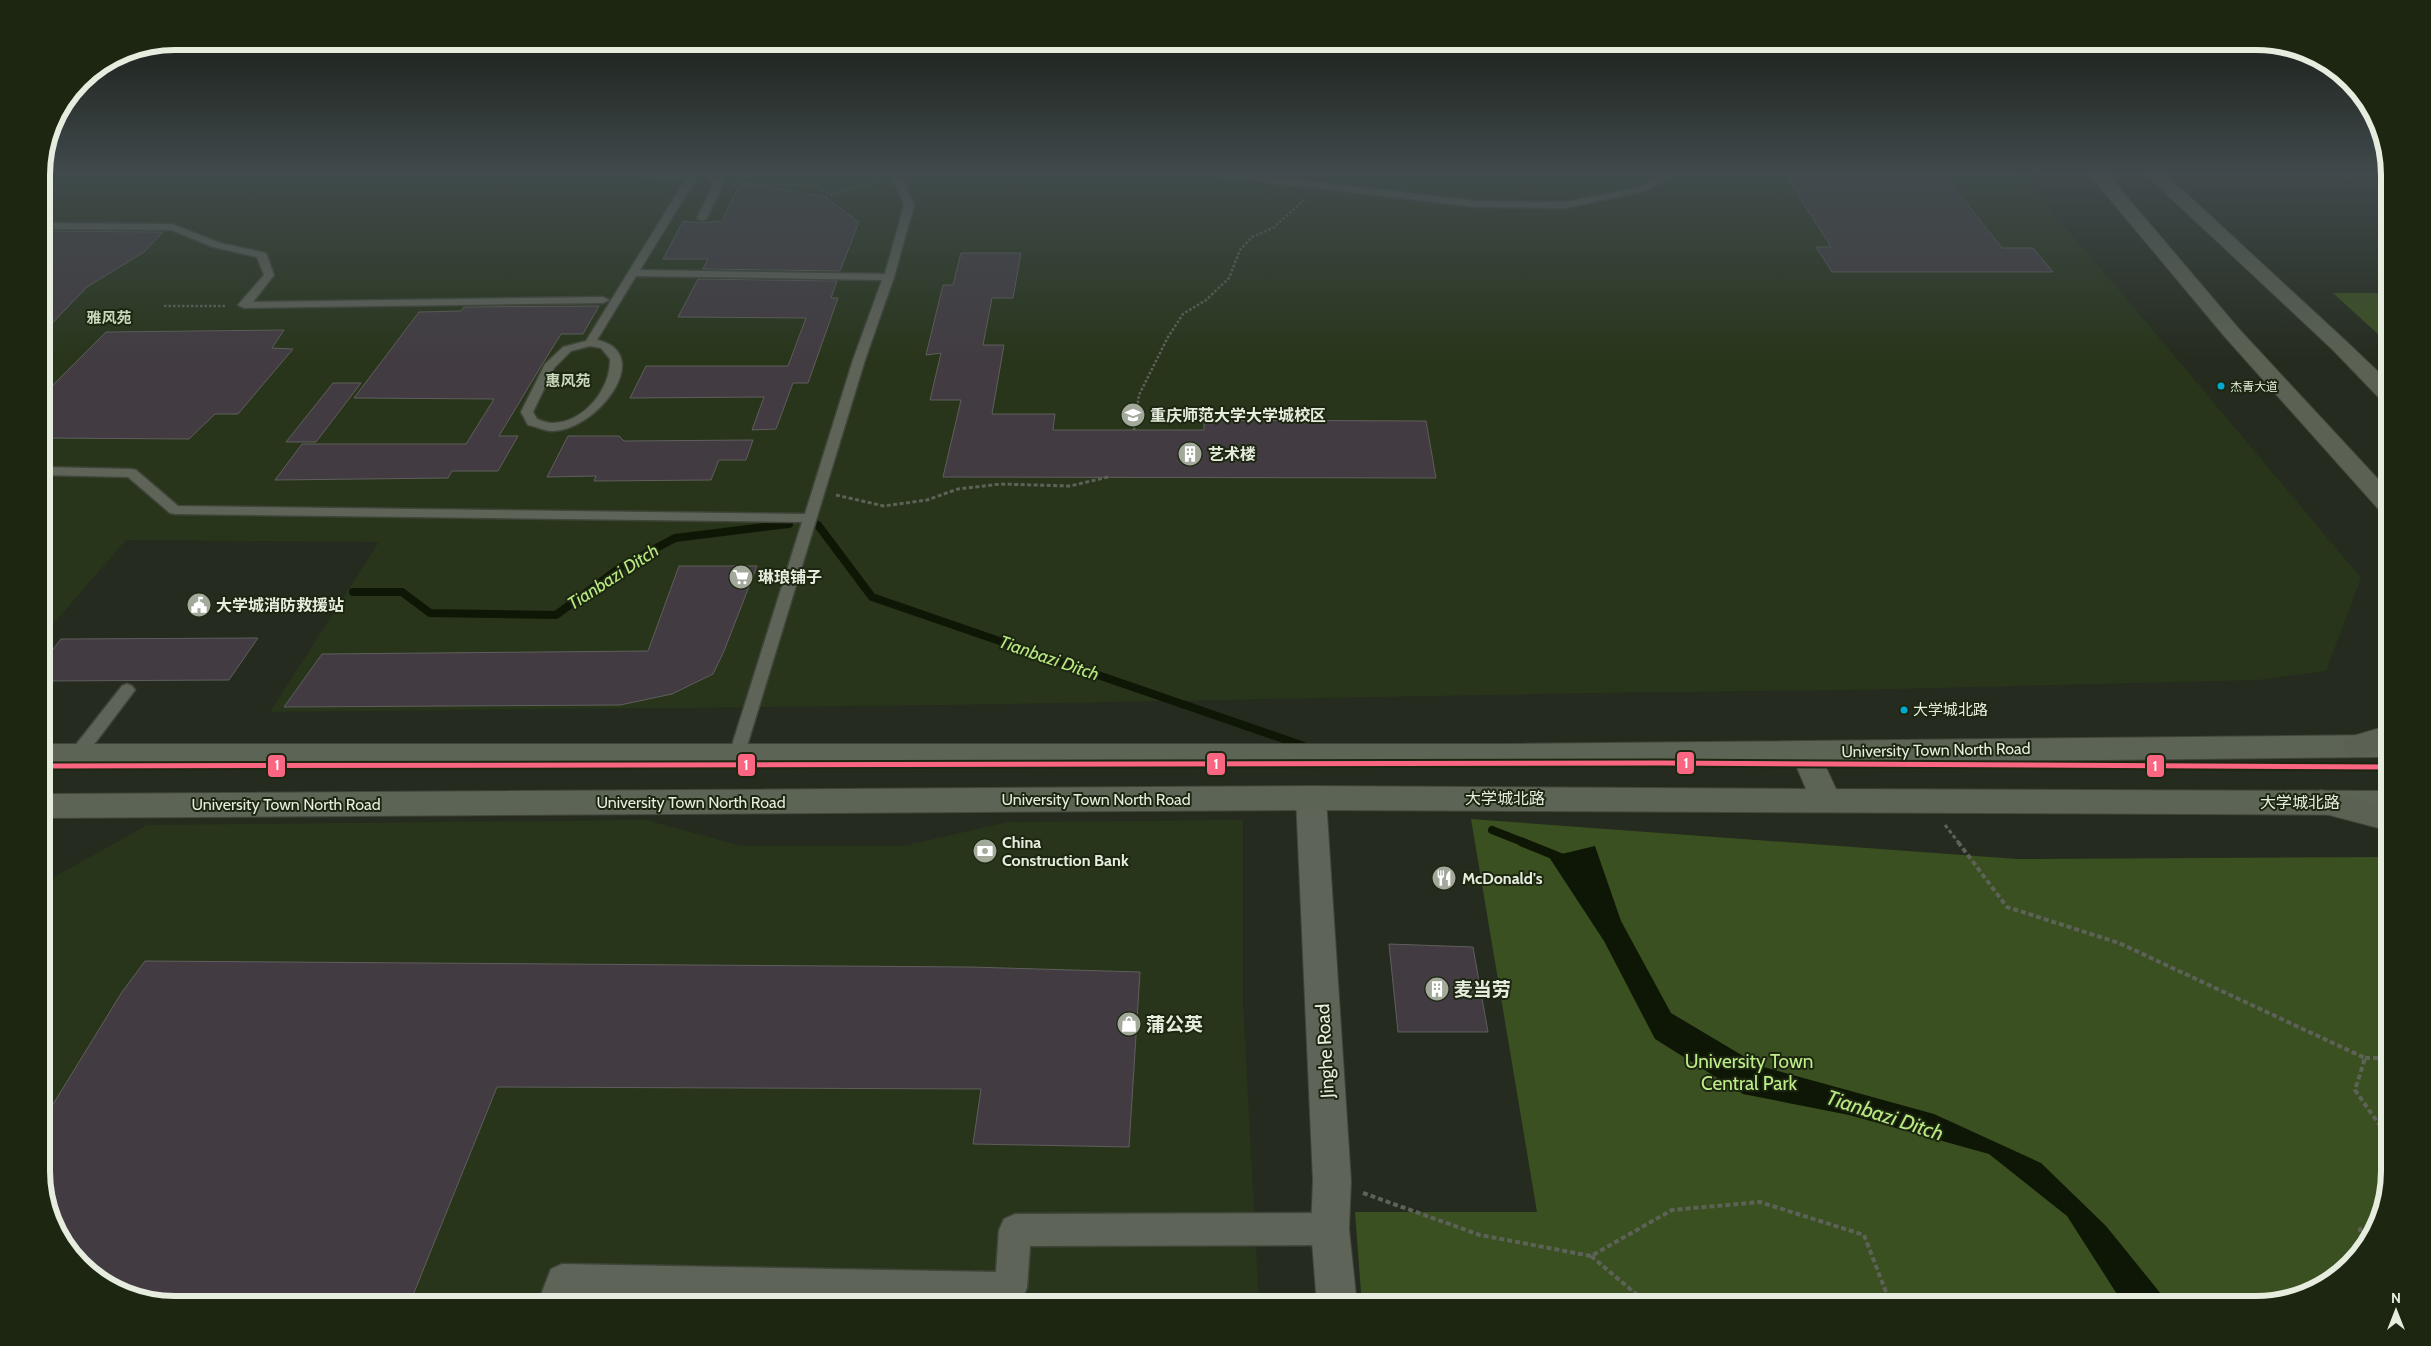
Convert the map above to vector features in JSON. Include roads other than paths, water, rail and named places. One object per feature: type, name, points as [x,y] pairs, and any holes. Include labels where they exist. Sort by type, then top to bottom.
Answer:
[{"type":"highway","points":[[2149,235],[2232,333],[2381,497]]},
{"type":"highway","points":[[2220,235],[2340,346],[2381,387]]},
{"type":"highway","points":[[2356,746],[2381,739]]},
{"type":"highway","points":[[2321,802],[2381,817]]},
{"type":"main road","name":"University Town North Road","points":[[50,755],[1505,754],[2381,746]]},
{"type":"main road","points":[[1805,752],[1826,800]]},
{"type":"main road","name":"University Town North Road","points":[[50,811],[1325,798]]},
{"type":"main road","name":"大学城北路","points":[[1325,798],[2381,803]]},
{"type":"street","name":"Jinghe Road","points":[[1325,798],[1332,1181],[1330,1229],[1336,1296]]},
{"type":"street","points":[[557,1296],[562,1280],[1011,1288],[1016,1230],[1330,1229]]},
{"type":"lane","points":[[193,235],[217,244],[262,255],[269,274],[244,305],[603,300]]},
{"type":"lane","points":[[590,343],[605,346],[613,354],[618,366],[611,385],[594,409],[574,422],[551,427],[532,422],[527,412],[549,366],[567,349],[590,343],[654,235]]},
{"type":"lane","points":[[737,754],[818,490],[859,360],[889,277],[901,235]]},
{"type":"lane","points":[[630,273],[889,277]]},
{"type":"lane","points":[[50,471],[131,473],[175,510],[810,518]]},
{"type":"lane","points":[[77,755],[127,690]]},
{"type":"water","points":[[1595,846],[1621,921],[1671,1013],[1760,1066],[1934,1114],[2041,1163],[2106,1226],[2163,1296],[2118,1296],[2067,1216],[1989,1154],[1849,1115],[1743,1094],[1655,1039],[1604,941],[1549,857]]},
{"type":"waterway","name":"Tianbazi Ditch","points":[[353,592],[402,592],[430,613],[556,615],[621,567],[675,538],[789,524]]},
{"type":"waterway","name":"Tianbazi Ditch","points":[[818,525],[872,597],[1304,746]]},
{"type":"waterway","name":"Tianbazi Ditch","points":[[1492,830],[1525,843]]},
{"type":"waterway","name":"Tianbazi Ditch","points":[[1522,842],[1564,859]]},
{"type":"place","name":"杰青大道","points":[[2221,386]]},
{"type":"place","name":"重庆师范大学大学城校区","points":[[1133,415]]},
{"type":"place","name":"艺术楼","points":[[1190,454]]},
{"type":"place","name":"琳琅铺子","points":[[741,577]]},
{"type":"place","name":"大学城消防救援站","points":[[199,605]]},
{"type":"place","name":"大学城北路","points":[[1904,710]]},
{"type":"place","name":"China Construction Bank","points":[[985,851]]},
{"type":"place","name":"McDonald's","points":[[1444,878]]},
{"type":"place","name":"麦当劳","points":[[1437,989]]},
{"type":"place","name":"蒲公英","points":[[1129,1024]]},
{"type":"district","name":"雅风苑","points":[[109,318]]},
{"type":"district","name":"惠风苑","points":[[568,381]]},
{"type":"park label","name":"University Town Central Park","points":[[1749,1072]]}]
